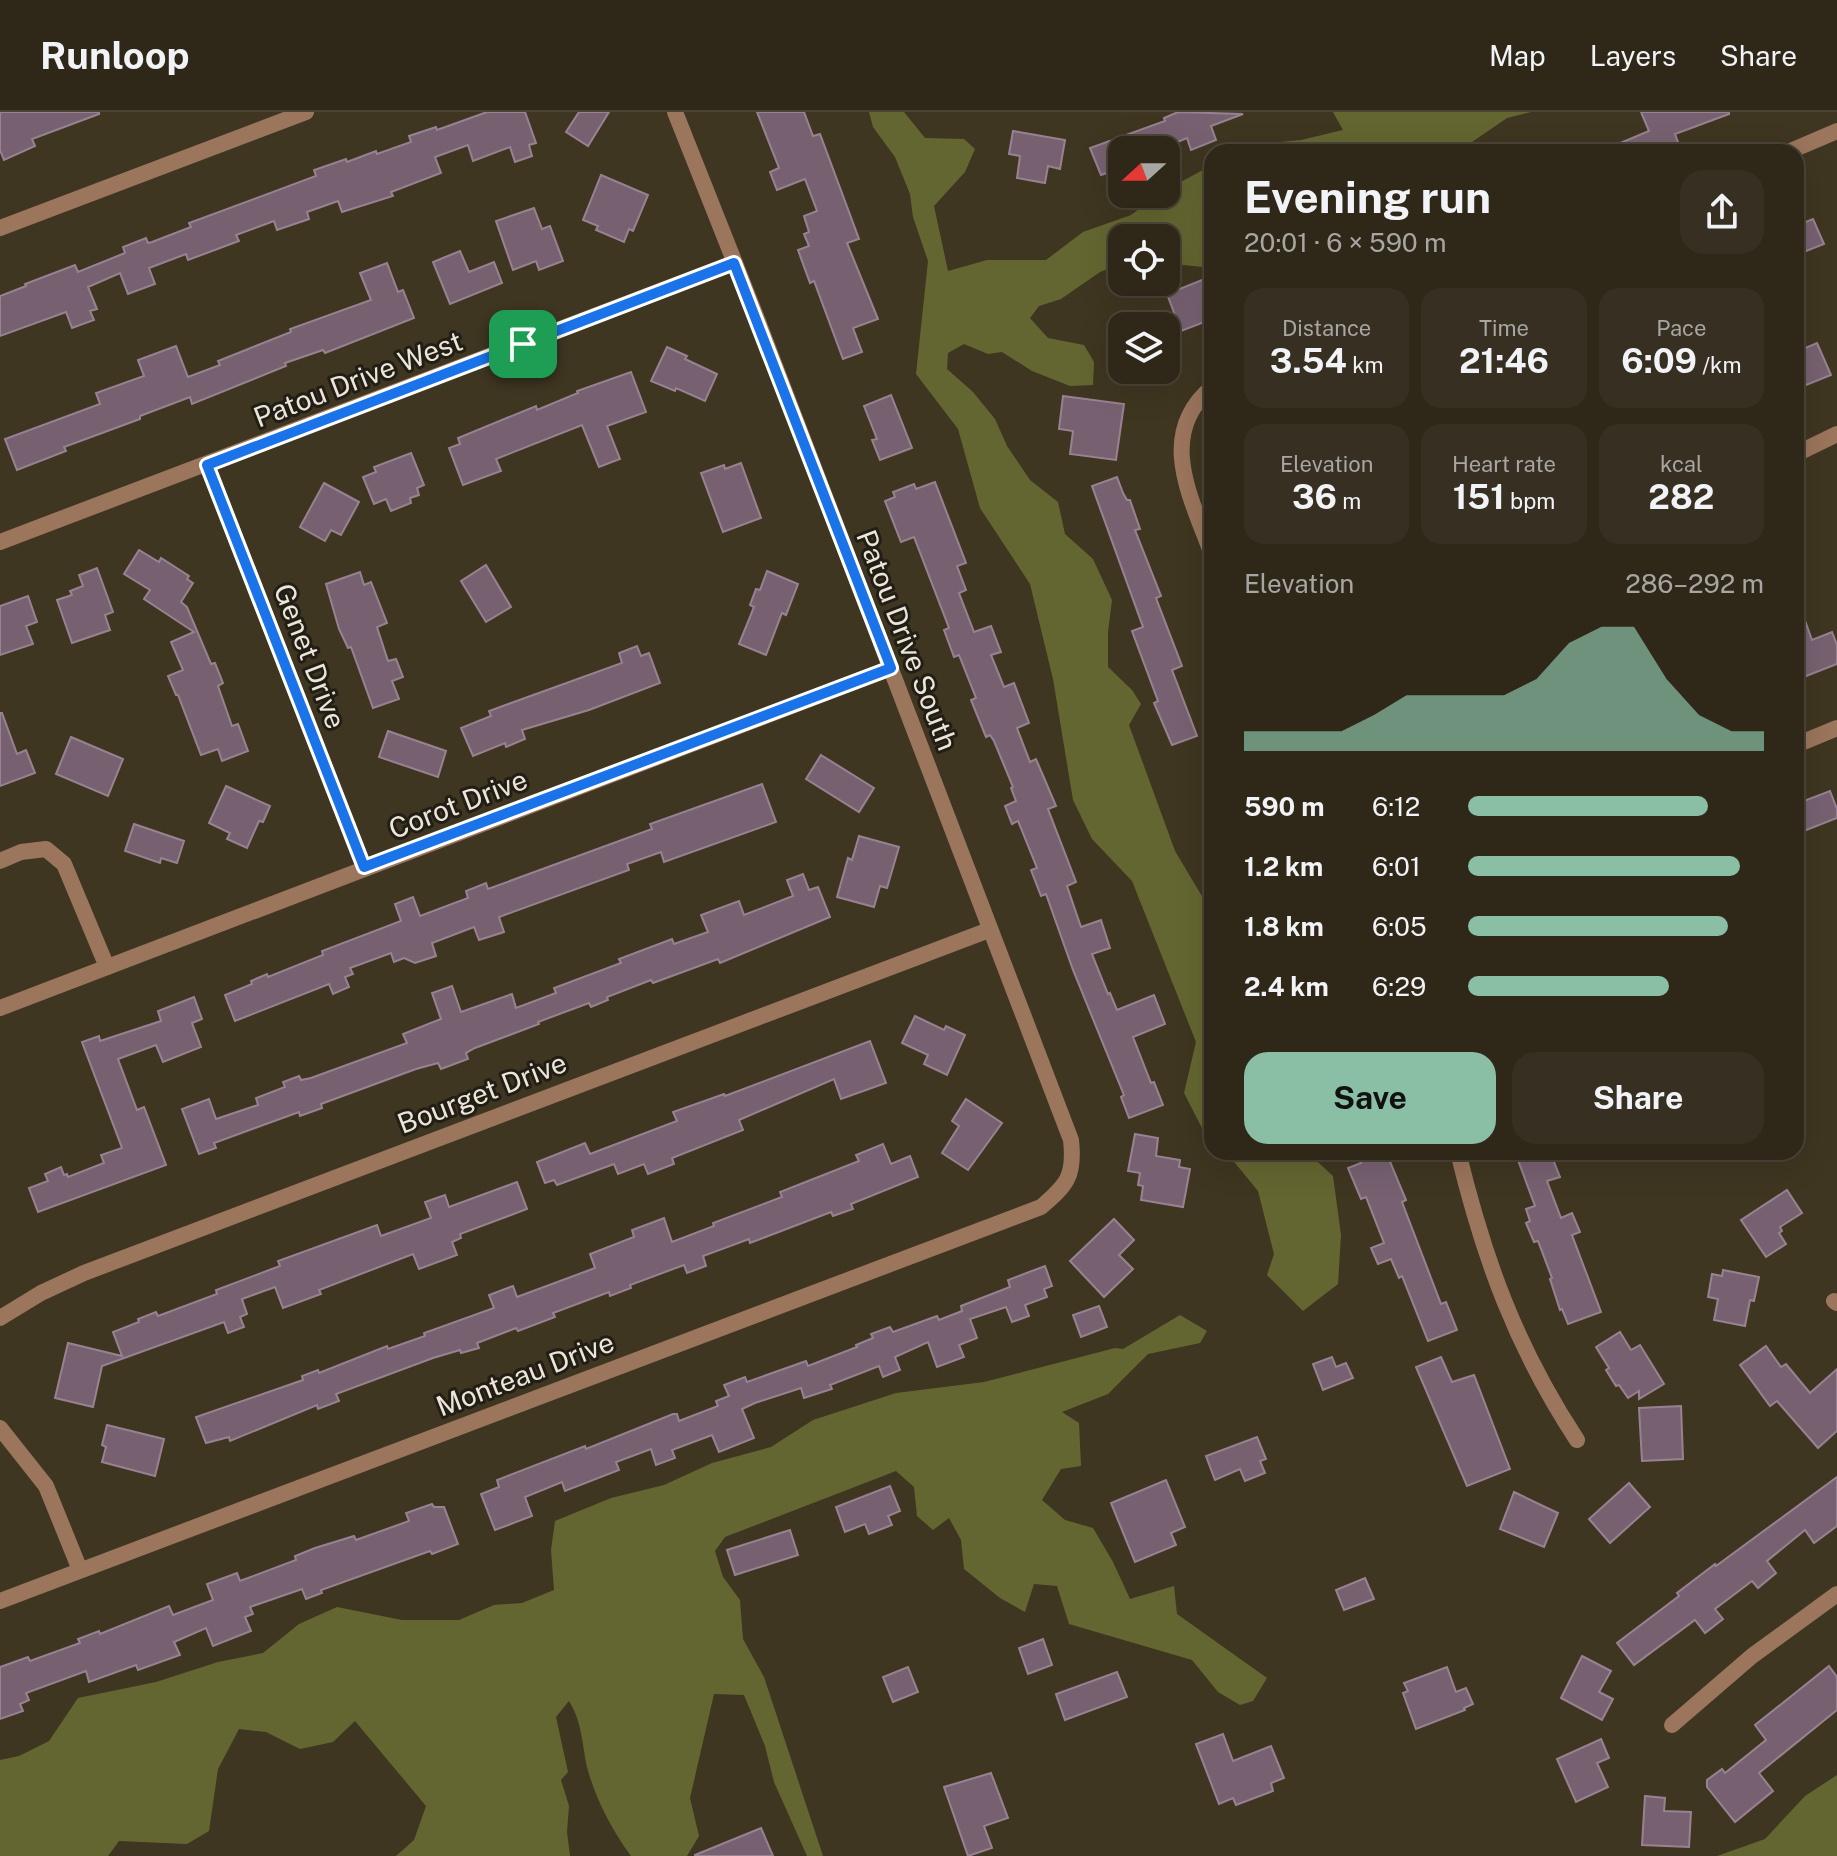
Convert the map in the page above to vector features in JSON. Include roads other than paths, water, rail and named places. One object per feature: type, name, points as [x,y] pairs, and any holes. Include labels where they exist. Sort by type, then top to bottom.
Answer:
[{"type":"street","points":[[0,228],[306,112]]},
{"type":"street","name":"Patou Drive South","points":[[675,112],[1071,1140],[1074,1160],[1064,1189]]},
{"type":"street","points":[[1804,145],[1837,131]]},
{"type":"street","name":"Patou Drive West","points":[[0,542],[734,263]]},
{"type":"street","points":[[1204,396],[1193,408],[1183,433],[1181,466],[1204,532]]},
{"type":"street","points":[[1804,450],[1837,434]]},
{"type":"street","name":"Genet Drive","points":[[207,465],[364,867]]},
{"type":"street","name":"Corot Drive","points":[[0,1008],[891,668]]},
{"type":"street","points":[[1804,742],[1837,728]]},
{"type":"street","points":[[0,861],[21,852],[46,849],[64,864],[107,967]]},
{"type":"street","name":"Bourget Drive","points":[[0,1318],[41,1293],[84,1273],[989,930]]},
{"type":"street","points":[[1460,1160],[1488,1262],[1520,1342],[1577,1440]]},
{"type":"street","name":"Monteau Drive","points":[[0,1601],[1041,1207],[1064,1189]]},
{"type":"street","points":[[0,1428],[46,1486],[80,1570]]},
{"type":"street","points":[[1672,1725],[1752,1656],[1837,1594]]}]
